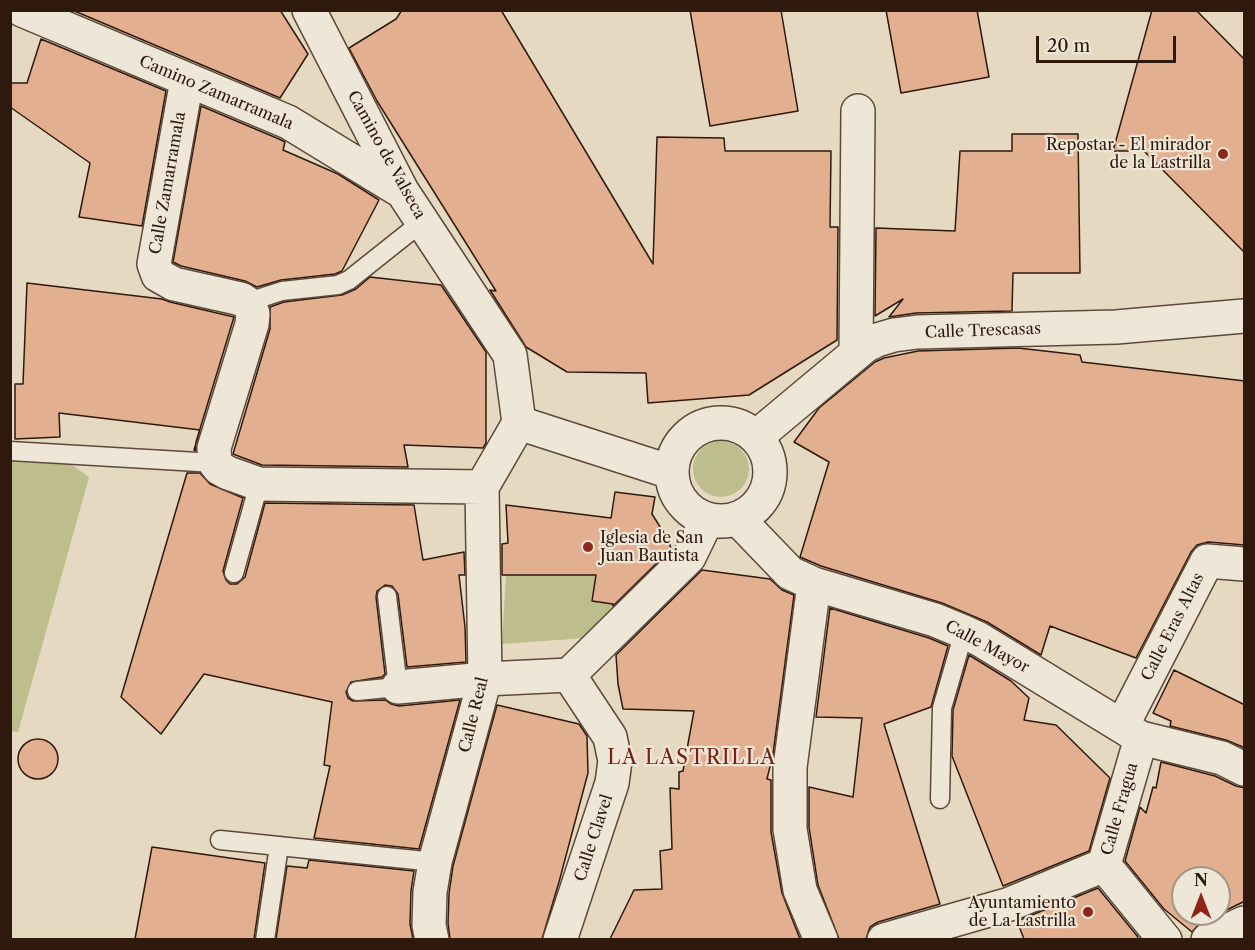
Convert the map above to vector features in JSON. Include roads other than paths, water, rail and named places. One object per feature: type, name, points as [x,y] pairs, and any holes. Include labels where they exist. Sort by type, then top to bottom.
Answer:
[{"type":"street","name":"Camino Zamarramala","points":[[22,10],[288,122],[402,191]]},
{"type":"street","name":"Camino de Valseca","points":[[309,10],[402,191],[510,355],[519,423]]},
{"type":"street","name":"Calle Zamarramala","points":[[187,80],[154,264],[158,274],[174,284],[248,302]]},
{"type":"street","points":[[856,353],[858,111]]},
{"type":"street","points":[[248,302],[252,307],[252,324],[214,448],[215,462],[219,468],[228,473],[259,484],[482,487],[519,423],[671,472]]},
{"type":"street","name":"Calle Trescasas","points":[[756,437],[856,353],[877,340],[917,332],[1116,327],[1245,315]]},
{"type":"street","points":[[726,423],[742,428],[756,437],[766,451],[770,467],[769,483],[763,499],[752,510],[722,519],[692,513],[681,502],[673,487],[671,472],[674,456],[682,441],[694,430],[710,424],[726,423]]},
{"type":"street","name":"Calle Real","points":[[432,939],[429,925],[430,892],[435,862],[485,679],[482,487]]},
{"type":"street","points":[[398,687],[485,679],[569,675],[689,557],[722,519]]},
{"type":"street","name":"Calle Mayor","points":[[722,519],[790,573],[813,584],[935,620],[964,632],[1132,732],[1222,758],[1245,769]]},
{"type":"street","name":"Calle Eras Altas","points":[[1132,732],[1207,561],[1245,564]]},
{"type":"street","points":[[813,584],[790,767],[790,829],[800,890],[821,939]]},
{"type":"street","name":"Calle Clavel","points":[[560,939],[612,783],[615,761],[610,737],[569,675]]},
{"type":"street","name":"Calle Fragua","points":[[884,939],[1010,904],[1104,866],[1132,732]]},
{"type":"street","points":[[1104,866],[1165,939]]},
{"type":"street","points":[[1208,939],[1245,923]]},
{"type":"lane","points":[[248,302],[282,291],[338,285],[349,280],[422,222]]},
{"type":"lane","points":[[10,451],[215,462]]},
{"type":"lane","points":[[234,573],[259,484]]},
{"type":"lane","points":[[357,691],[398,687],[387,596]]},
{"type":"lane","points":[[940,799],[942,708],[964,632]]},
{"type":"lane","points":[[220,840],[435,862]]},
{"type":"lane","points":[[265,939],[279,846]]},
{"type":"place","name":"Repostar - El mirador de la Lastrilla","points":[[1223,154]]},
{"type":"place","name":"Iglesia de San Juan Bautista","points":[[588,547]]},
{"type":"place","name":"Ayuntamiento de La Lastrilla","points":[[1088,912]]},
{"type":"district","name":"LA LASTRILLA","points":[[692,758]]}]
